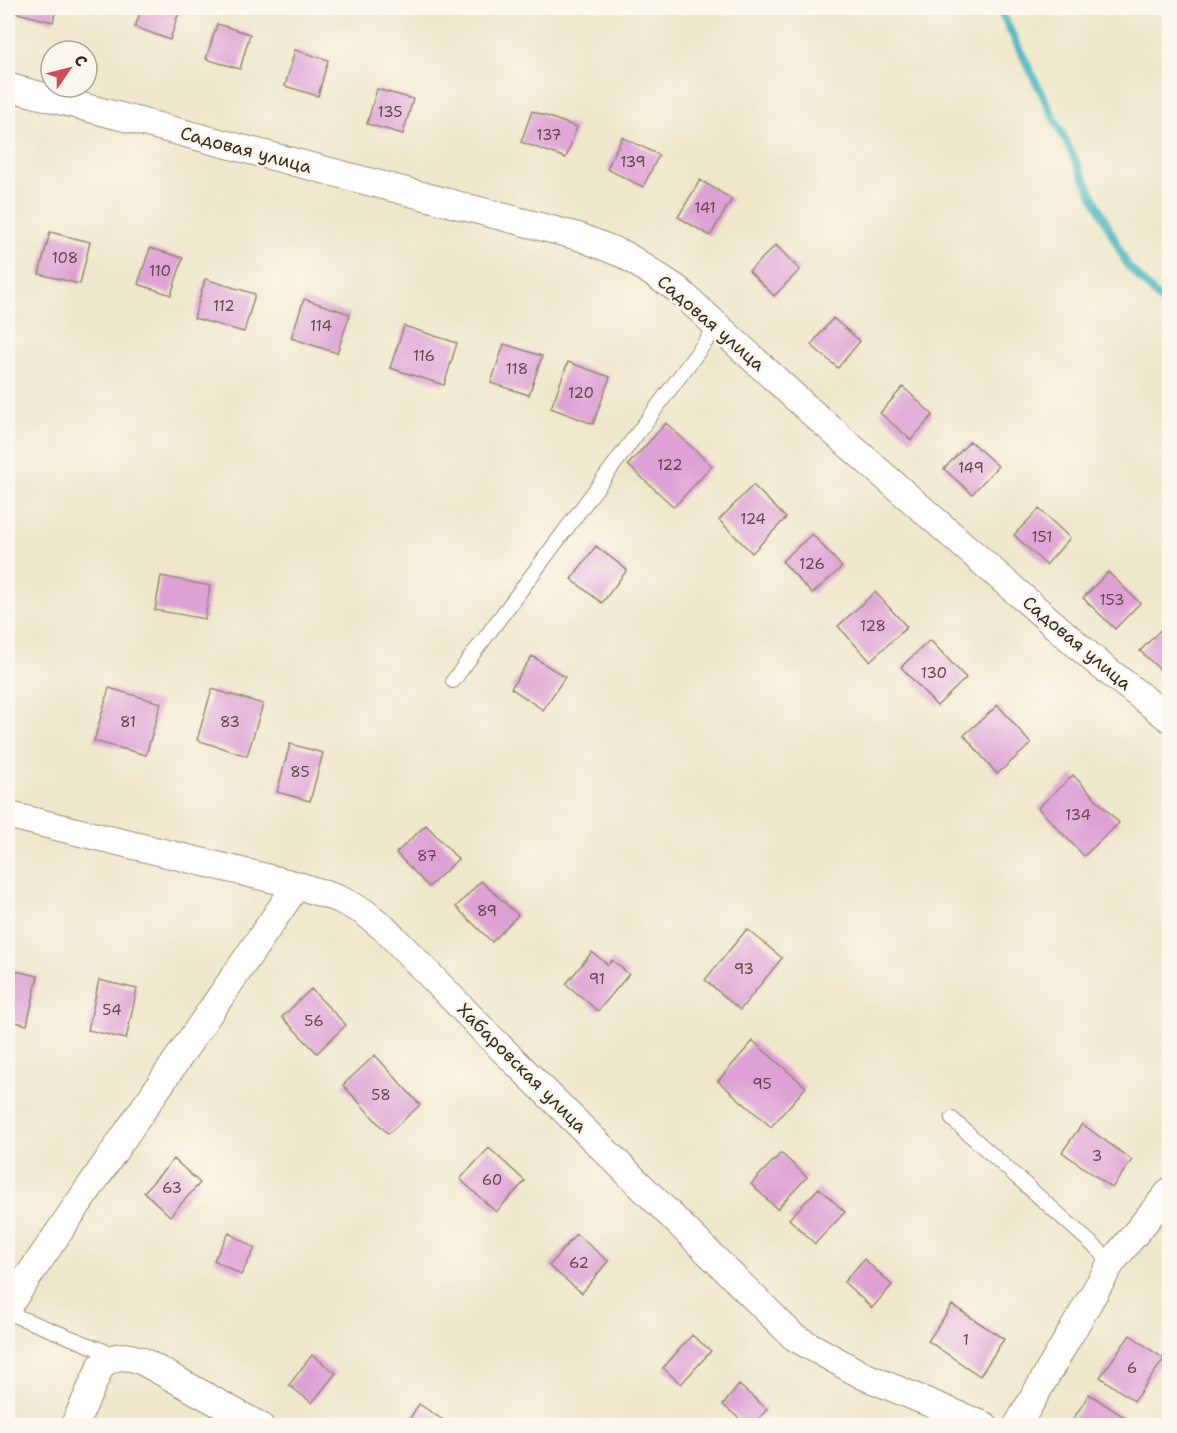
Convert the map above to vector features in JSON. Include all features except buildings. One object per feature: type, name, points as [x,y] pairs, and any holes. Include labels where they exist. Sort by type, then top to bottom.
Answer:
[{"type":"street","name":"Садовая улица","points":[[8,87],[580,237],[625,255],[677,289],[809,410],[1073,641],[1170,719]]},
{"type":"street","name":"Хабаровская улица","points":[[8,815],[297,885],[339,899],[364,912],[386,929],[490,1037],[794,1337],[862,1375],[985,1425]]},
{"type":"street","points":[[8,1306],[297,885]]},
{"type":"street","points":[[1017,1425],[1112,1262],[1170,1191]]},
{"type":"street","points":[[74,1425],[101,1366],[108,1359],[117,1356],[129,1356],[142,1361],[260,1425]]},
{"type":"lane","points":[[453,681],[718,325]]},
{"type":"lane","points":[[952,1119],[1112,1262]]},
{"type":"lane","points":[[8,1313],[117,1356]]},
{"type":"waterway","points":[[999,8],[1128,266],[1170,310]]}]
